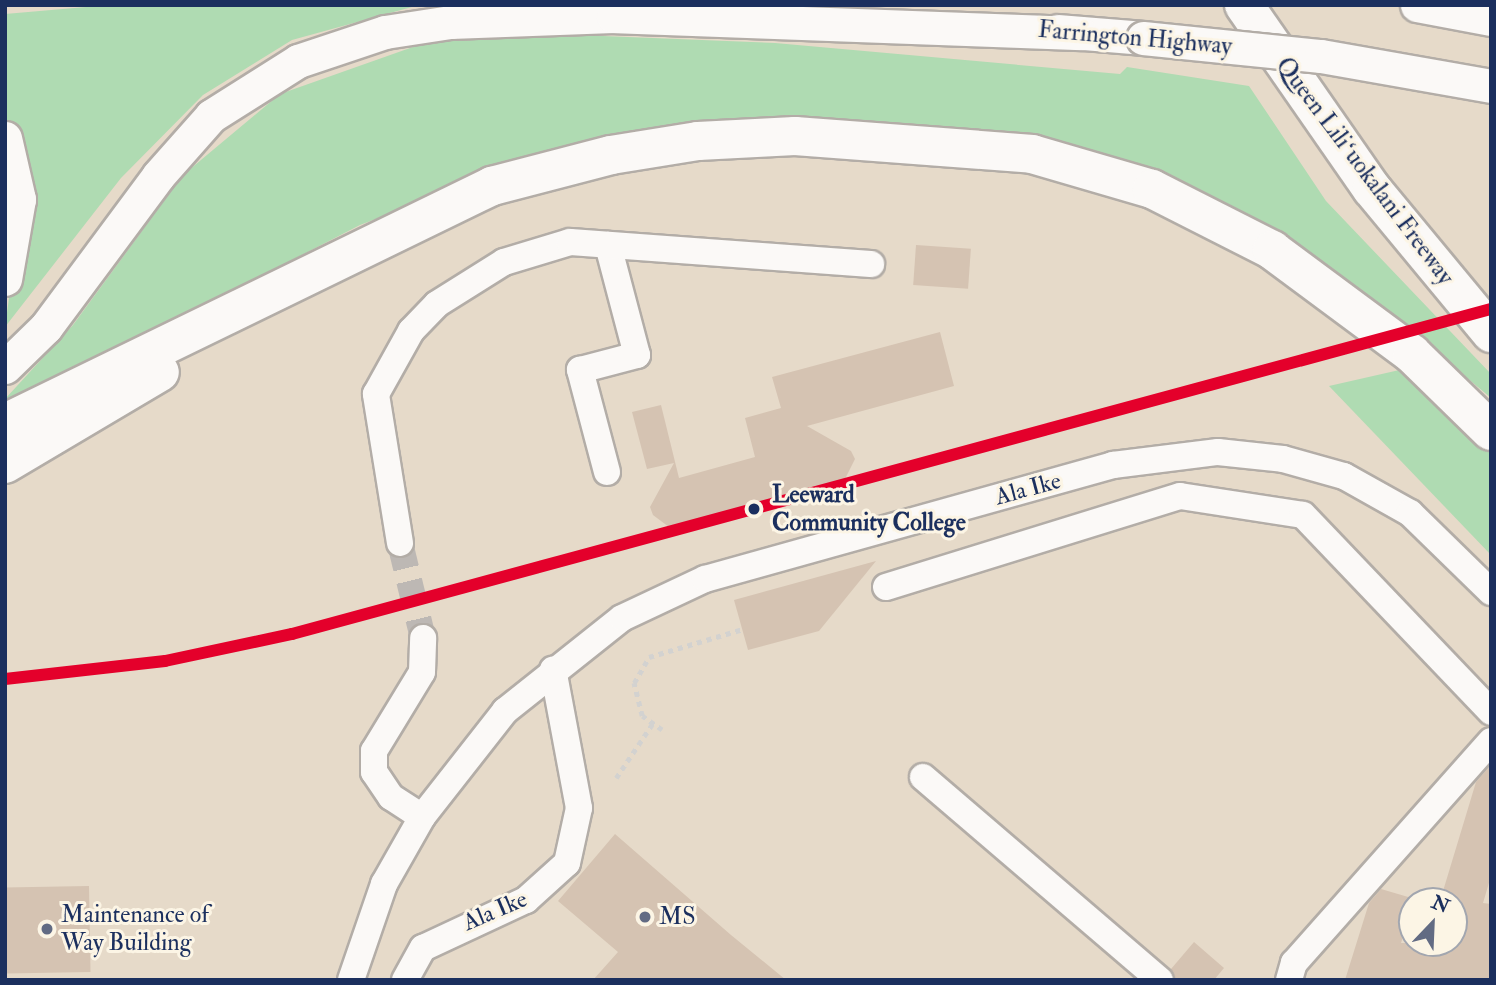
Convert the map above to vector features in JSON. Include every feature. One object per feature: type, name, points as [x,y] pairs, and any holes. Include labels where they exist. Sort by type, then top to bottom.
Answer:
[{"type":"highway","name":"Queen Liliʻuokalani Freeway","points":[[1244,5],[1372,189],[1491,333]]},
{"type":"highway","points":[[1257,5],[1372,189]]},
{"type":"highway","points":[[1472,5],[1491,38]]},
{"type":"highway","points":[[5,423],[399,229],[524,177],[698,141],[795,136],[1032,154],[1152,189],[1272,250],[1412,354],[1491,431]]},
{"type":"highway","points":[[5,464],[399,229]]},
{"type":"main road","name":"Farrington Highway","points":[[777,5],[1321,55],[1491,86]]},
{"type":"main road","points":[[1417,5],[1491,19]]},
{"type":"main road","points":[[5,367],[47,327],[158,176],[211,116],[298,61],[385,32],[450,22],[613,16],[1080,33]]},
{"type":"main road","points":[[5,138],[19,199],[5,279]]},
{"type":"street","points":[[400,543],[376,394],[411,331],[437,304],[504,262],[569,242],[871,264]]},
{"type":"street","points":[[607,472],[580,370],[637,355],[608,245]]},
{"type":"street","name":"Ala Ike","points":[[351,980],[384,884],[422,817],[505,711],[553,669],[622,618],[705,579],[1167,454],[1283,459],[1344,476],[1410,513],[1491,592]]},
{"type":"street","points":[[886,587],[1180,496],[1303,515],[1491,712]]},
{"type":"street","points":[[422,817],[391,797],[374,772],[374,751],[422,671],[423,638]]},
{"type":"street","name":"Ala Ike","points":[[405,980],[423,948],[526,900],[567,863],[579,808],[553,669]]},
{"type":"street","points":[[1289,980],[1294,962],[1491,741]]},
{"type":"street","points":[[923,776],[1160,980]]},
{"type":"path","points":[[662,730],[642,716],[634,683],[649,657],[743,629]]},
{"type":"path","points":[[615,778],[653,723]]},
{"type":"green space","points":[[109,5],[419,5],[292,40],[203,95],[121,178],[5,327],[10,291],[5,14]]},
{"type":"green space","points":[[578,35],[775,43],[1120,74],[1127,67],[1249,86],[1326,201],[1491,374],[1491,398],[1430,347],[1196,199],[815,123],[415,204],[360,225],[15,403],[5,399],[73,325],[183,175],[280,94],[427,42]]},
{"type":"green space","points":[[1417,366],[1491,440],[1491,555],[1329,386]]},
{"type":"building","points":[[916,245],[971,249],[968,289],[913,285]]},
{"type":"building","points":[[940,332],[954,386],[807,426],[851,451],[855,459],[841,487],[677,533],[653,515],[650,507],[674,463],[647,469],[632,412],[661,405],[679,478],[755,457],[745,418],[781,408],[772,377]]},
{"type":"building","points":[[876,561],[819,631],[748,650],[734,600]]},
{"type":"building","points":[[1491,765],[1491,876],[1483,903],[1491,904],[1491,980],[1345,980],[1369,903],[1381,889],[1398,894],[1398,957],[1468,957],[1468,887],[1444,887],[1476,782]]},
{"type":"building","name":"MS","points":[[615,834],[786,980],[593,980],[618,952],[558,901]]},
{"type":"building","name":"Maintenance of Way Building","points":[[89,886],[91,972],[7,973],[5,887]]},
{"type":"building","points":[[1194,942],[1224,968],[1214,980],[1175,980],[1171,969]]},
{"type":"tunnel","points":[[400,543],[423,638]]},
{"type":"transit line","points":[[5,679],[165,661],[292,634],[1491,309]]},
{"type":"place","name":"Leeward Community College","points":[[754,509]]},
{"type":"place","name":"MS","points":[[645,917]]},
{"type":"place","name":"Maintenance of Way Building","points":[[47,929]]}]
